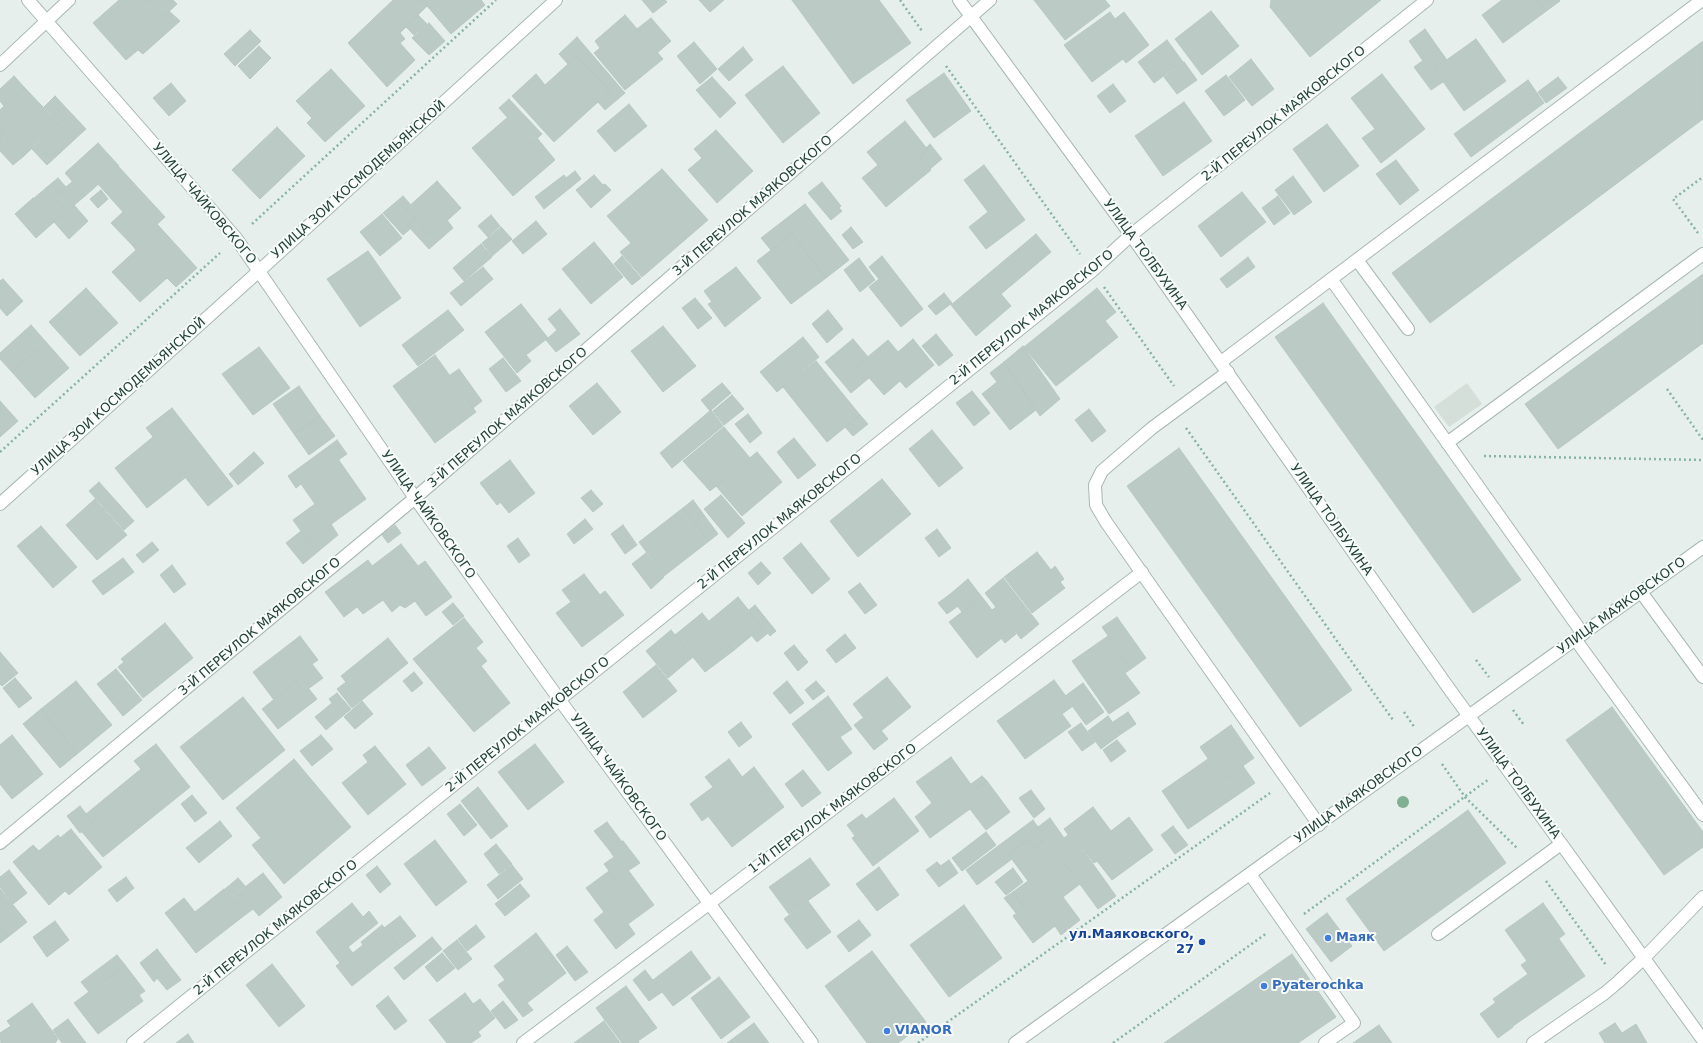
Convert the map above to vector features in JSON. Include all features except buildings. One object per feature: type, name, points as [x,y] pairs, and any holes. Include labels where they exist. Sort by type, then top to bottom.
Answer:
[{"type":"street","name":"УЛИЦА ЧАЙКОВСКОГО","points":[[28,0],[236,238],[415,498],[812,1043]]},
{"type":"street","points":[[0,65],[48,22],[69,0]]},
{"type":"street","name":"УЛИЦА ЗОИ КОСМОДЕМЬЯНСКОЙ","points":[[0,504],[260,271],[556,0]]},
{"type":"street","name":"УЛИЦА ТОЛБУХИНА","points":[[959,0],[1131,235],[1469,716],[1703,1040]]},
{"type":"street","name":"3-Й ПЕРЕУЛОК МАЯКОВСКОГО","points":[[0,843],[415,498],[990,0]]},
{"type":"street","name":"2-Й ПЕРЕУЛОК МАЯКОВСКОГО","points":[[133,1043],[1092,271],[1131,235],[1427,0]]},
{"type":"street","points":[[1319,825],[1106,522],[1096,505],[1095,485],[1102,471],[1186,403],[1224,367],[1330,280],[1702,0]]},
{"type":"street","points":[[1447,443],[1703,254]]},
{"type":"street","points":[[1357,260],[1408,329]]},
{"type":"street","points":[[1330,280],[1447,443],[1579,636],[1701,806]]},
{"type":"street","name":"УЛИЦА МАЯКОВСКОГО","points":[[1015,1043],[1703,547]]},
{"type":"street","name":"1-Й ПЕРЕУЛОК МАЯКОВСКОГО","points":[[523,1043],[710,903],[1142,572]]},
{"type":"street","points":[[1641,592],[1703,677]]},
{"type":"street","points":[[1438,934],[1561,844]]},
{"type":"street","points":[[1250,874],[1354,1023],[1325,1043]]},
{"type":"street","points":[[1533,1043],[1605,992],[1644,958],[1703,897]]},
{"type":"path","points":[[900,0],[1186,403]]},
{"type":"path","points":[[1699,234],[1673,199],[1703,177]]},
{"type":"path","points":[[1667,389],[1703,440]]},
{"type":"path","points":[[1175,411],[1393,720]]},
{"type":"path","points":[[1456,456],[1703,460]]},
{"type":"path","points":[[1404,712],[1416,729]]},
{"type":"path","points":[[1113,1043],[1284,921],[1295,920],[1506,767]]},
{"type":"path","points":[[918,1043],[1288,780]]},
{"type":"shaded area","points":[[1467,383],[1482,404],[1449,427],[1434,407]]},
{"type":"place","name":"Маяк","points":[[1328,938]]},
{"type":"place","name":"ул.Маяковского, 27","points":[[1202,942]]},
{"type":"place","name":"Pyaterochka","points":[[1264,986]]},
{"type":"place","name":"VIANOR","points":[[887,1031]]}]
